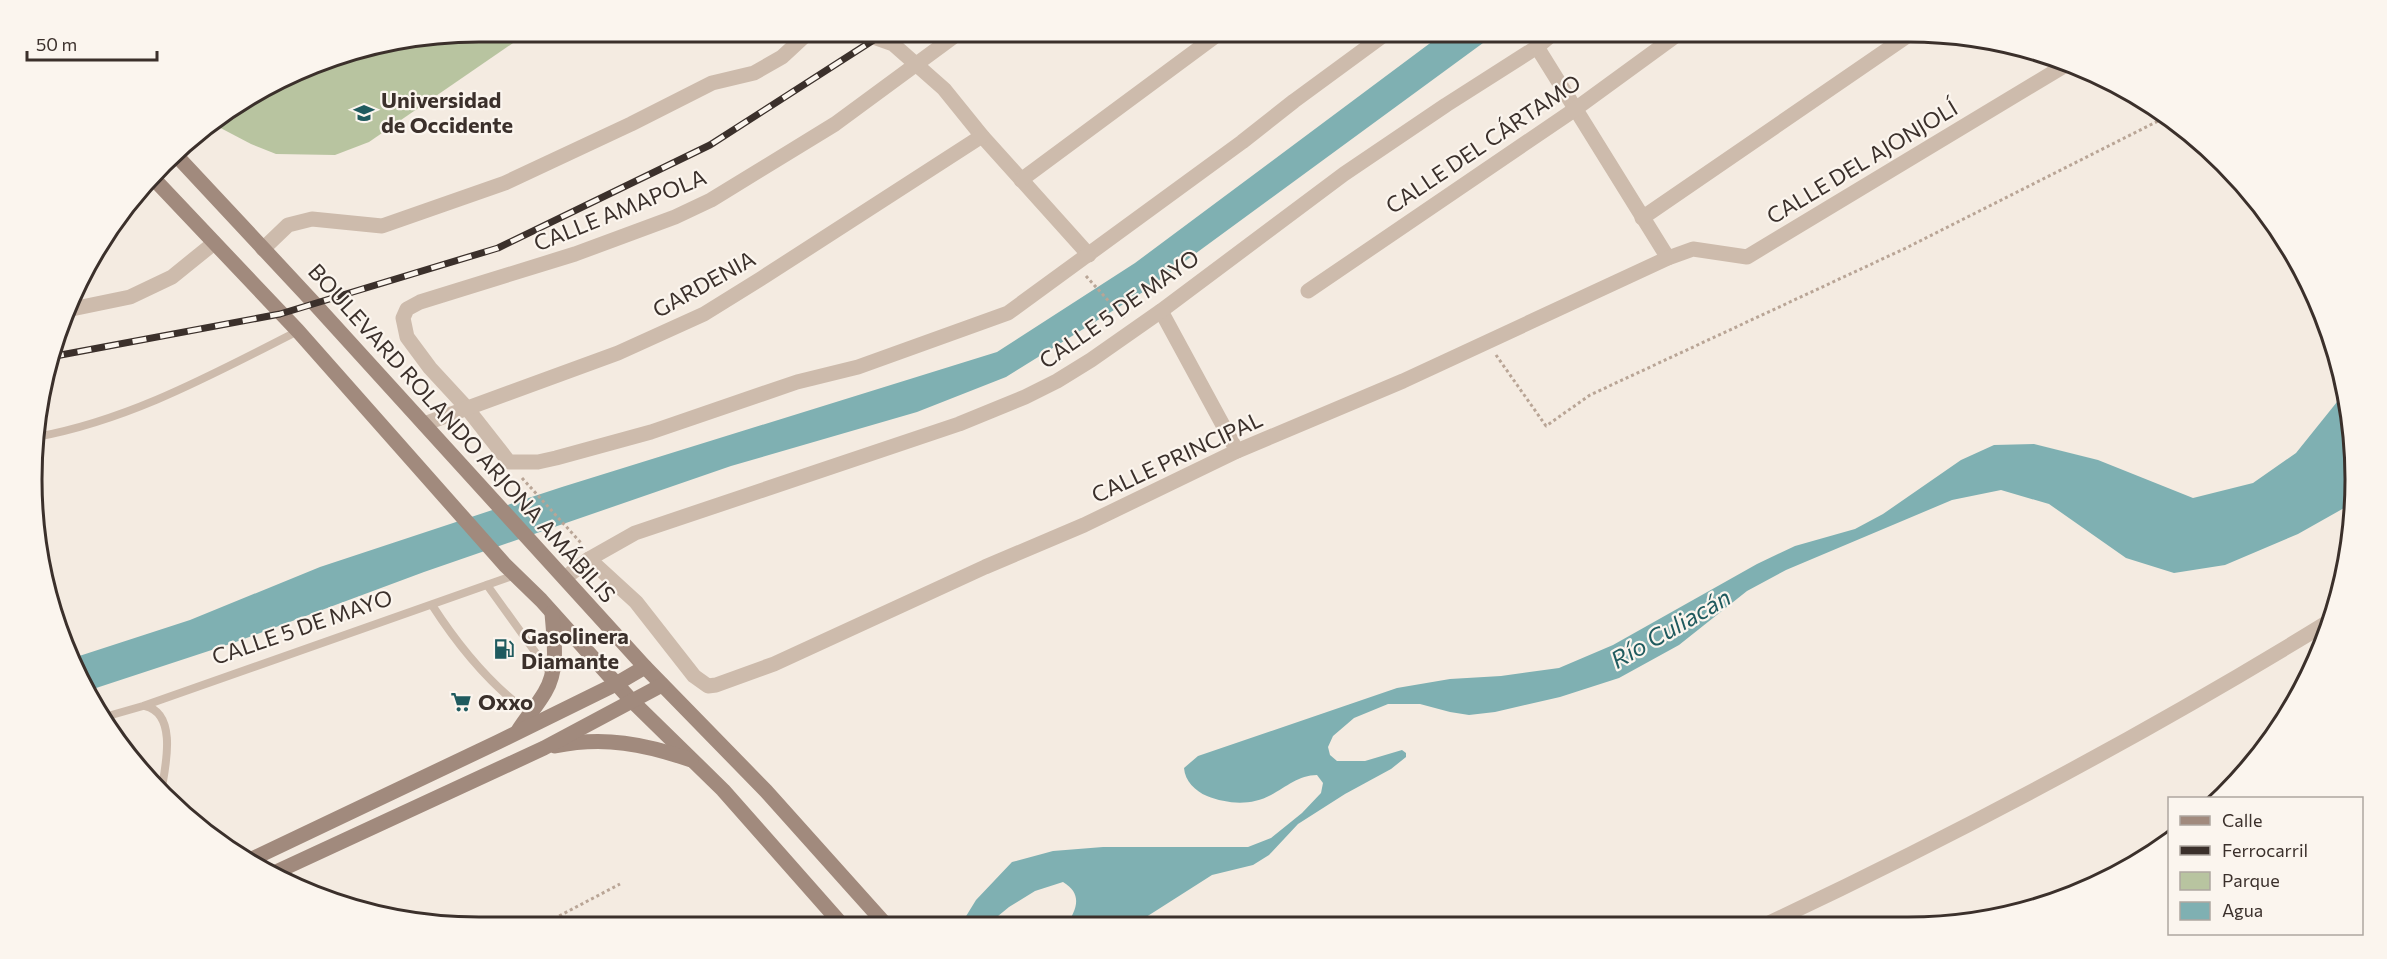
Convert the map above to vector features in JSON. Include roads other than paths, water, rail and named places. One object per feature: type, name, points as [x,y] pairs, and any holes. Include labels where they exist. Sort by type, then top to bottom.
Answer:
[{"type":"main road","name":"BOULEVARD ROLANDO ARJONA AMÁBILIS","points":[[181,160],[645,667],[766,791],[879,917]]},
{"type":"main road","points":[[158,183],[298,331],[510,570],[616,684],[696,761],[835,917]]},
{"type":"main road","points":[[517,733],[546,691],[552,675],[554,654],[552,613]]},
{"type":"main road","points":[[258,856],[517,733],[616,684],[645,667]]},
{"type":"main road","points":[[281,869],[544,748],[662,685]]},
{"type":"main road","points":[[498,742],[509,764]]},
{"type":"main road","points":[[544,748],[564,744],[608,742],[642,744],[696,761]]},
{"type":"street","points":[[262,249],[288,225],[312,219],[382,226],[505,183],[712,83],[754,73],[782,57],[798,42]]},
{"type":"street","points":[[887,42],[893,44],[944,89],[982,136],[1089,255]]},
{"type":"street","name":"CALLE AMAPOLA","points":[[466,407],[430,368],[407,337],[403,318],[407,309],[420,302],[575,254],[675,217],[711,200],[834,124],[947,42]]},
{"type":"street","points":[[1021,180],[1207,42]]},
{"type":"street","points":[[466,407],[509,462],[538,462],[588,451],[724,409],[797,382],[858,367],[986,322],[1008,313],[1089,255],[1375,42]]},
{"type":"street","name":"CALLE 5 DE MAYO","points":[[565,578],[586,552],[634,533],[960,424],[1025,397],[1091,360],[1161,311],[1344,174],[1543,42]]},
{"type":"street","name":"CALLE DEL CÁRTAMO","points":[[1308,291],[1574,110],[1668,42]]},
{"type":"street","points":[[1642,218],[1886,42]]},
{"type":"street","points":[[1537,47],[1668,258]]},
{"type":"street","name":"CALLE DEL AJONJOLÍ","points":[[1668,258],[1693,249],[1747,257],[2059,69]]},
{"type":"street","name":"GARDENIA","points":[[424,424],[618,353],[704,314],[982,136]]},
{"type":"street","points":[[77,308],[130,297],[172,277],[214,243]]},
{"type":"street","name":"CALLE PRINCIPAL","points":[[586,552],[636,602],[685,665],[708,686],[716,685],[774,664],[985,567],[1084,525],[1237,451],[1488,343],[1668,258]]},
{"type":"street","points":[[1161,311],[1237,451]]},
{"type":"street","points":[[1782,917],[1868,876],[2022,795],[2201,697],[2319,627]]},
{"type":"lane","points":[[45,435],[130,411],[195,383],[298,331]]},
{"type":"lane","name":"CALLE 5 DE MAYO","points":[[111,715],[143,706],[487,585],[510,570]]},
{"type":"lane","points":[[487,585],[552,675]]},
{"type":"lane","points":[[432,605],[469,657],[506,696],[529,713]]},
{"type":"lane","points":[[143,706],[153,708],[159,715],[166,734],[168,750],[163,781]]},
{"type":"water","points":[[1432,42],[1484,42],[1143,292],[1006,377],[917,412],[731,466],[424,572],[233,643],[96,688],[79,656],[190,620],[320,567],[562,487],[997,352],[1135,263]]},
{"type":"water","name":"Río Culiacán","points":[[2338,401],[2344,451],[2344,508],[2298,534],[2225,565],[2174,573],[2126,558],[2049,504],[2001,490],[1952,500],[1786,570],[1747,591],[1679,645],[1619,678],[1560,697],[1495,712],[1469,715],[1420,704],[1388,704],[1354,718],[1333,736],[1328,747],[1330,755],[1337,761],[1365,761],[1402,750],[1406,753],[1406,757],[1391,769],[1345,794],[1298,824],[1269,855],[1253,865],[1212,875],[1146,917],[1071,917],[1076,897],[1063,882],[1035,891],[997,917],[966,917],[976,900],[1012,862],[1053,851],[1103,847],[1248,847],[1271,838],[1302,813],[1321,793],[1323,783],[1317,775],[1298,779],[1263,799],[1239,803],[1215,799],[1198,791],[1186,777],[1184,768],[1198,756],[1397,688],[1450,679],[1501,676],[1559,668],[1613,645],[1757,564],[1795,546],[1855,529],[1883,514],[1961,460],[1994,445],[2034,444],[2098,460],[2193,498],[2253,483],[2296,453]]},
{"type":"railway","points":[[60,355],[280,314],[498,248],[710,145],[870,42]]},
{"type":"place","name":"Universidad de Occidente","points":[[364,113]]},
{"type":"place","name":"Gasolinera Diamante","points":[[504,649]]},
{"type":"place","name":"Oxxo","points":[[461,702]]}]
